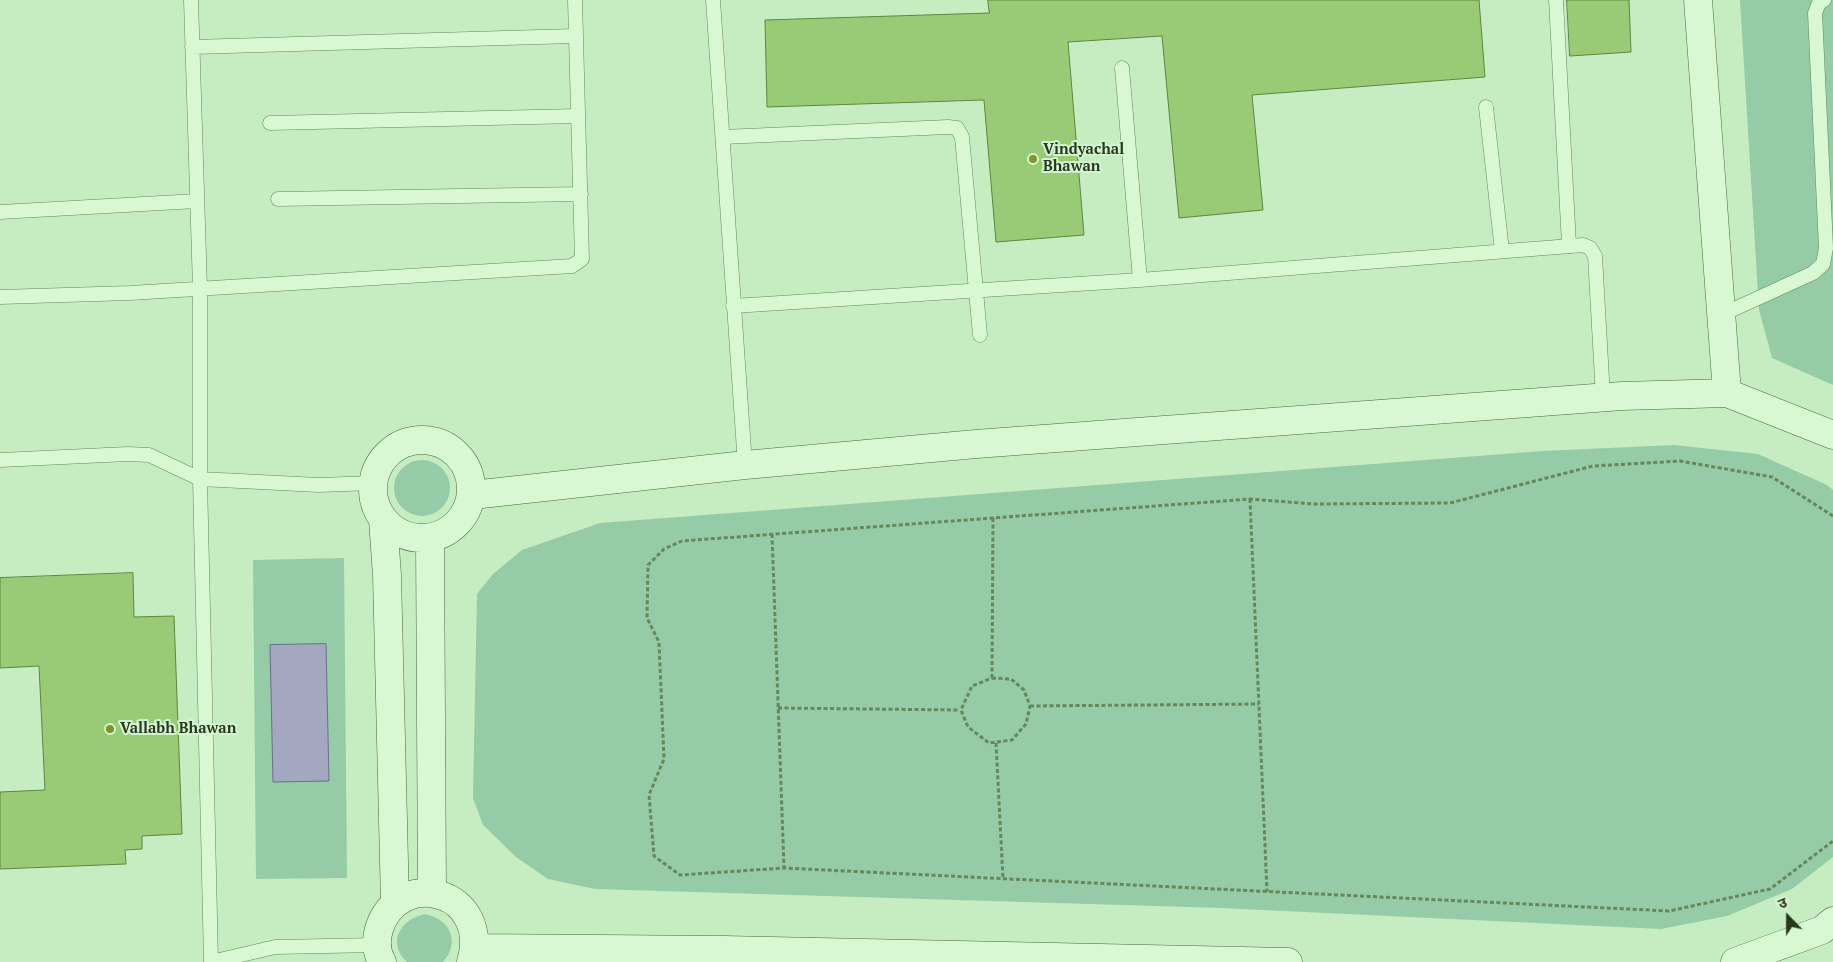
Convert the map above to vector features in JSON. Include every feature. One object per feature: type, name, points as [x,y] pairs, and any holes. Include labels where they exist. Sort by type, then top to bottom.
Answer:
[{"type":"street","points":[[1698,0],[1727,393]]},
{"type":"street","points":[[472,495],[745,465],[976,444],[1603,397],[1727,393],[1833,435]]},
{"type":"street","points":[[383,520],[404,535],[430,538],[445,533],[458,524],[467,510],[472,495],[471,478],[464,462],[452,449],[437,442],[420,440],[403,444],[388,453],[378,467],[373,483],[375,503],[383,520],[387,575],[395,903]]},
{"type":"street","points":[[430,538],[432,893]]},
{"type":"street","points":[[380,954],[377,936],[382,918],[395,903],[413,894],[432,893],[450,898],[465,911],[474,928],[473,955],[1288,962]]},
{"type":"street","points":[[1735,962],[1822,930],[1833,921]]},
{"type":"lane","points":[[191,0],[200,288],[200,479],[211,962],[275,947],[380,954]]},
{"type":"lane","points":[[0,297],[200,288],[572,266],[582,259],[574,0]]},
{"type":"lane","points":[[713,0],[745,465]]},
{"type":"lane","points":[[1556,0],[1570,245]]},
{"type":"lane","points":[[1721,315],[1813,273],[1823,264],[1826,248],[1815,13],[1819,3],[1824,0]]},
{"type":"lane","points":[[192,48],[574,36]]},
{"type":"lane","points":[[1122,68],[1140,280]]},
{"type":"lane","points":[[1486,107],[1502,251]]},
{"type":"lane","points":[[270,123],[578,116]]},
{"type":"lane","points":[[723,137],[957,128],[962,137],[980,335]]},
{"type":"lane","points":[[278,199],[581,194]]},
{"type":"lane","points":[[0,212],[197,201]]},
{"type":"lane","points":[[733,306],[1140,280],[1583,245],[1590,248],[1595,256],[1603,397]]},
{"type":"lane","points":[[0,460],[128,454],[149,455],[200,479],[319,484],[373,483]]},
{"type":"path","points":[[1833,516],[1772,477],[1680,461],[1593,466],[1500,492],[1450,503],[1315,504],[1250,499],[682,541],[664,549],[648,565],[647,618],[660,642],[664,759],[648,795],[654,856],[680,875],[784,868],[1669,911],[1770,889],[1833,841]]},
{"type":"path","points":[[1250,499],[1267,892]]},
{"type":"path","points":[[992,678],[993,518]]},
{"type":"path","points":[[772,534],[784,868]]},
{"type":"path","points":[[992,678],[1011,679],[1024,690],[1030,706],[1026,724],[1012,740],[989,743],[968,727],[960,710],[972,686],[992,678]]},
{"type":"path","points":[[1030,706],[1259,704]]},
{"type":"path","points":[[778,708],[960,710]]},
{"type":"path","points":[[996,742],[1003,879]]},
{"type":"green space","points":[[1740,0],[1833,0],[1833,385],[1772,358],[1759,310]]},
{"type":"green space","points":[[1674,445],[1758,454],[1827,485],[1833,490],[1833,857],[1792,889],[1727,916],[1661,929],[1221,908],[595,889],[548,879],[516,857],[483,825],[473,798],[477,594],[493,574],[522,550],[600,523],[1543,451]]},
{"type":"green space","points":[[417,460],[427,460],[442,468],[448,477],[450,488],[448,499],[442,508],[427,516],[417,516],[406,511],[399,504],[394,493],[394,483],[399,472],[406,465]]},
{"type":"green space","points":[[344,558],[347,878],[256,879],[253,560]]},
{"type":"green space","points":[[425,914],[441,921],[446,926],[452,939],[451,947],[443,962],[407,962],[398,947],[397,939],[399,932],[409,921]]},
{"type":"water","points":[[326,644],[329,781],[273,782],[270,645]]},
{"type":"building","name":"Vindyachal Bhawan","points":[[988,0],[1479,0],[1485,77],[1252,95],[1263,210],[1179,218],[1162,36],[1068,42],[1084,235],[996,242],[984,100],[767,107],[765,20],[989,13]]},
{"type":"building","points":[[1567,0],[1629,0],[1631,52],[1570,56]]},
{"type":"building","name":"Vallabh Bhawan","points":[[133,573],[134,617],[174,616],[182,834],[142,836],[142,849],[125,850],[126,864],[0,869],[0,792],[45,790],[39,666],[0,668],[0,578]]},
{"type":"place","name":"Vindyachal Bhawan","points":[[1033,159]]},
{"type":"place","name":"Vallabh Bhawan","points":[[110,729]]}]
